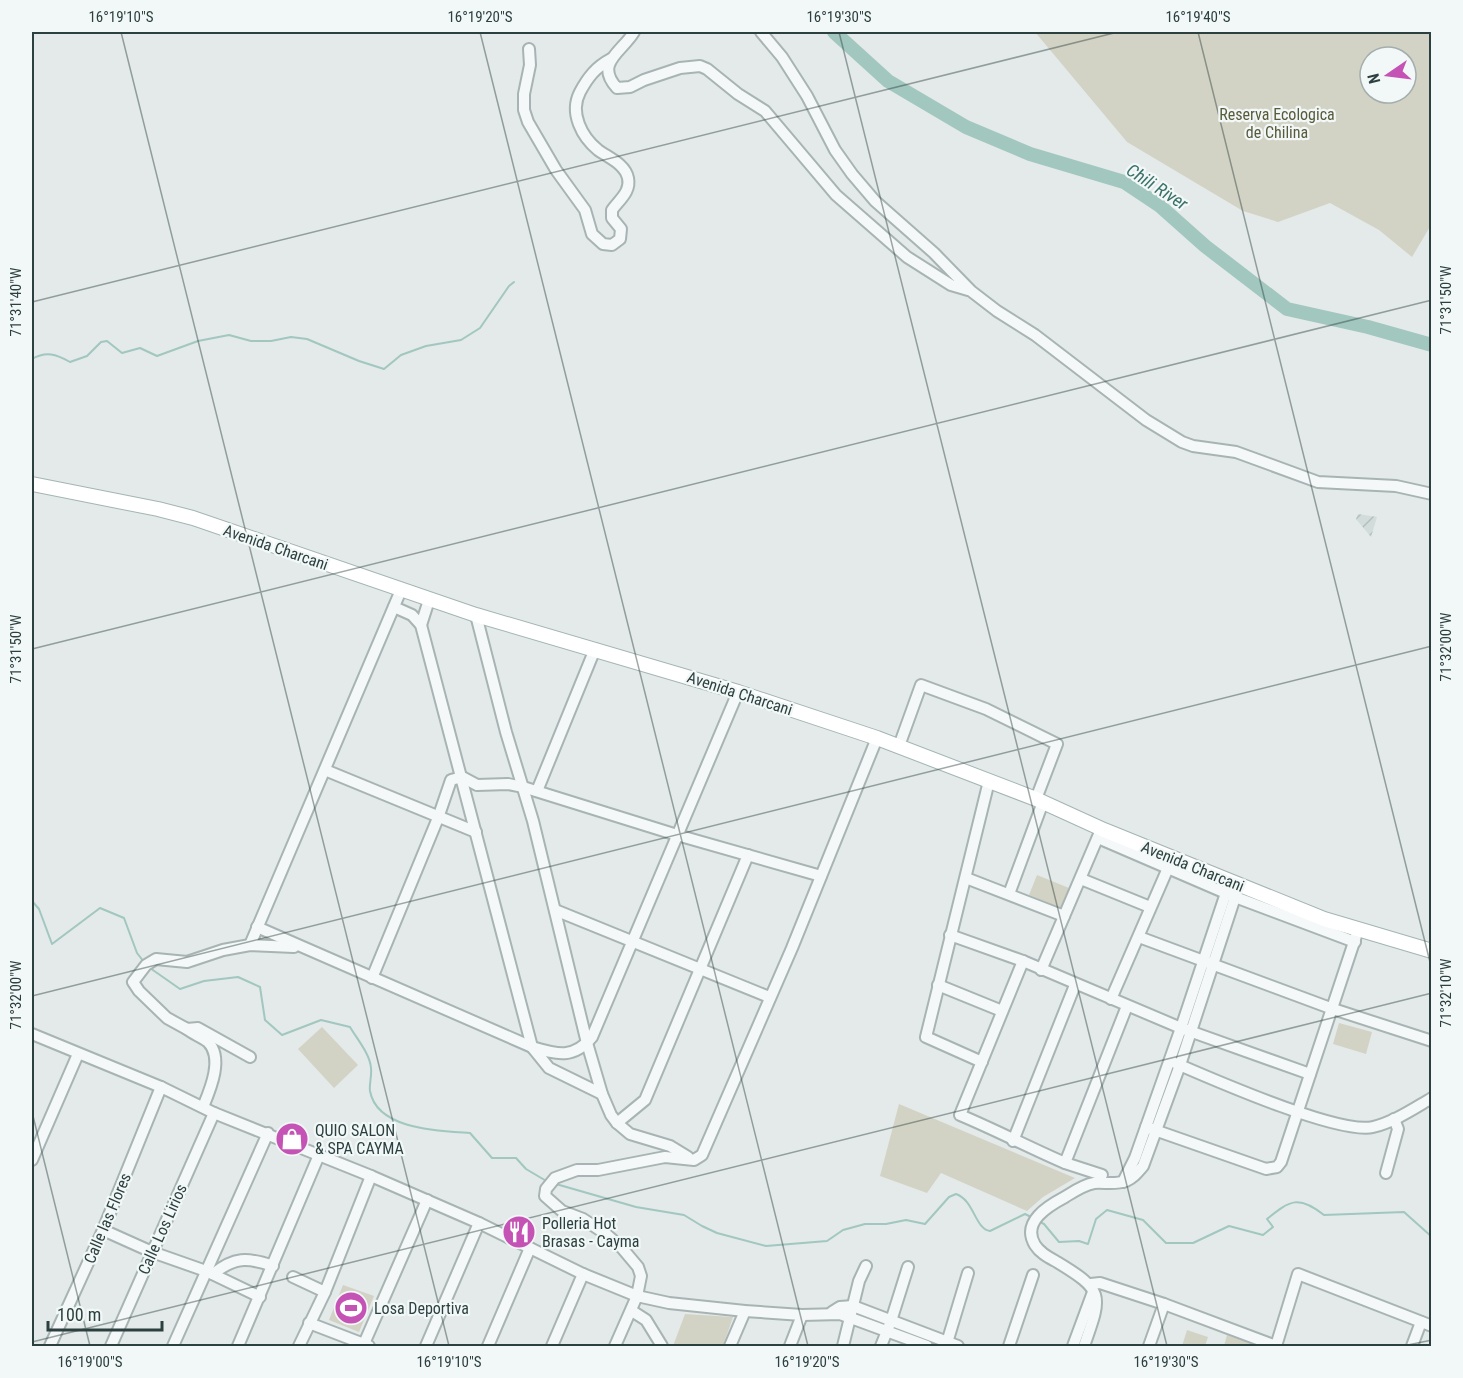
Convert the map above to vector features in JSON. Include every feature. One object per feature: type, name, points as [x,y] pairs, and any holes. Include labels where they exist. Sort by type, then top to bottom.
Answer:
[{"type":"main road","name":"Avenida Charcani","points":[[32,484],[193,518],[429,600],[738,692],[877,738],[1040,800],[1100,833],[1232,889],[1324,919],[1356,936],[1431,951]]},
{"type":"street","points":[[529,49],[530,65],[524,94],[524,110],[528,122],[556,170],[585,210],[592,234],[603,244],[612,245],[620,239],[621,229],[612,218],[612,210],[627,193],[629,180],[618,163],[597,149],[581,130],[576,111],[578,96],[590,74],[611,59],[634,32]]},
{"type":"street","points":[[761,32],[782,57],[807,96],[835,150],[875,201],[934,253],[971,291],[1035,336],[1140,417],[1182,442],[1209,450],[1236,452],[1317,482],[1396,486],[1431,494]]},
{"type":"street","points":[[611,59],[607,69],[609,80],[617,88],[624,89],[680,68],[700,66],[707,69],[765,111],[836,195],[907,257],[951,285],[971,291]]},
{"type":"street","points":[[250,945],[401,590]]},
{"type":"street","points":[[421,625],[429,600]]},
{"type":"street","points":[[394,607],[412,615],[421,625],[532,1047],[549,1068],[602,1094]]},
{"type":"street","points":[[476,615],[555,910],[587,1043],[610,1115],[630,1134],[670,1146],[694,1160]]},
{"type":"street","points":[[537,791],[595,648]]},
{"type":"street","points":[[899,746],[921,685],[986,710],[1057,744],[1009,894]]},
{"type":"street","points":[[257,927],[532,1047],[555,1053],[580,1050],[592,1038],[738,692]]},
{"type":"street","points":[[615,1347],[637,1296],[641,1276],[638,1268],[622,1248],[606,1234],[583,1219],[570,1215],[555,1206],[545,1196],[546,1189],[555,1178],[577,1170],[598,1170],[665,1156],[694,1160],[702,1155],[792,948],[877,738]]},
{"type":"street","points":[[325,770],[476,832]]},
{"type":"street","points":[[372,978],[438,818],[451,780],[462,777],[477,784],[508,784],[523,787],[677,835],[821,876]]},
{"type":"street","points":[[982,1062],[926,1036],[990,781]]},
{"type":"street","points":[[1041,970],[1100,833],[1168,868],[1232,889],[1186,1030],[1150,1128],[1123,1182],[1092,1183],[1041,1211],[1035,1221],[1033,1242],[1040,1252],[1092,1288],[1097,1308],[1084,1347]]},
{"type":"street","points":[[617,1123],[645,1100],[748,855]]},
{"type":"street","points":[[1111,999],[1168,868]]},
{"type":"street","points":[[966,878],[1064,916]]},
{"type":"street","points":[[1081,879],[1150,907]]},
{"type":"street","points":[[555,910],[769,997]]},
{"type":"street","points":[[950,935],[1023,961],[1075,985],[1186,1030],[1310,1074]]},
{"type":"street","points":[[1150,1128],[1266,1169],[1271,1169],[1281,1162],[1356,936]]},
{"type":"street","points":[[1138,937],[1333,1009],[1431,1041]]},
{"type":"street","points":[[203,1107],[214,1073],[215,1060],[212,1049],[207,1041],[167,1018],[139,991],[133,982],[146,965],[156,959],[187,962],[223,950],[250,945],[300,947]]},
{"type":"street","points":[[1023,961],[960,1115],[1065,1163],[1102,1175]]},
{"type":"street","points":[[938,985],[1002,1011]]},
{"type":"street","points":[[1013,1141],[1075,985]]},
{"type":"street","points":[[1065,1163],[1126,1006]]},
{"type":"street","points":[[187,1029],[198,1028],[250,1057]]},
{"type":"street","points":[[32,1034],[161,1088],[214,1113],[268,1133],[427,1200],[583,1274],[637,1296],[669,1303],[802,1315],[830,1313],[840,1307],[889,1326],[950,1345],[968,1274]]},
{"type":"street","points":[[32,1160],[78,1054]]},
{"type":"street","points":[[1174,1063],[1299,1112],[1361,1128],[1372,1127],[1394,1119],[1431,1098]]},
{"type":"street","name":"Calle las Flores","points":[[50,1347],[103,1230],[161,1088]]},
{"type":"street","name":"Calle Los Lirios","points":[[111,1347],[214,1113]]},
{"type":"street","points":[[1386,1173],[1398,1129],[1394,1119]]},
{"type":"street","points":[[173,1347],[210,1273],[268,1133]]},
{"type":"street","points":[[238,1347],[319,1155]]},
{"type":"street","points":[[299,1347],[325,1292],[371,1176]]},
{"type":"street","points":[[309,1323],[365,1346],[427,1200]]},
{"type":"street","points":[[426,1347],[479,1223]]},
{"type":"street","points":[[103,1230],[152,1252],[210,1273],[260,1297]]},
{"type":"street","points":[[488,1347],[530,1248]]},
{"type":"street","points":[[210,1273],[236,1260],[259,1261],[273,1266]]},
{"type":"street","points":[[843,1347],[866,1266]]},
{"type":"street","points":[[881,1347],[908,1267]]},
{"type":"street","points":[[552,1347],[583,1274]]},
{"type":"street","points":[[1073,1347],[1092,1288],[1100,1283],[1276,1346],[1298,1274],[1426,1324],[1413,1347]]},
{"type":"street","points":[[1009,1347],[1033,1275]]},
{"type":"street","points":[[293,1277],[325,1292]]},
{"type":"street","points":[[1149,1347],[1164,1304]]},
{"type":"street","points":[[632,1311],[646,1320],[662,1347]]},
{"type":"street","points":[[730,1347],[745,1311]]},
{"type":"street","points":[[790,1347],[802,1315]]},
{"type":"street","points":[[889,1326],[927,1347]]},
{"type":"shaded area","points":[[1358,514],[1377,517],[1371,537],[1356,519]]},
{"type":"green space","name":"Reserva Ecologica de Chilina","points":[[1035,32],[1431,32],[1431,225],[1412,257],[1379,230],[1330,203],[1278,222],[1243,211],[1127,142]]},
{"type":"green space","points":[[1037,875],[1069,888],[1061,908],[1029,895]]},
{"type":"green space","points":[[1339,1023],[1372,1032],[1366,1054],[1333,1044]]},
{"type":"green space","points":[[322,1027],[358,1065],[334,1088],[298,1049]]},
{"type":"green space","points":[[899,1104],[1075,1178],[1043,1197],[1027,1211],[941,1173],[927,1193],[880,1176]]},
{"type":"green space","name":"Losa Deportiva","points":[[343,1285],[374,1296],[359,1332],[329,1320]]},
{"type":"green space","points":[[685,1314],[733,1317],[723,1346],[673,1346]]},
{"type":"green space","points":[[1187,1330],[1208,1337],[1205,1346],[1182,1346]]},
{"type":"green space","points":[[1227,1335],[1258,1346],[1224,1346]]},
{"type":"waterway","name":"Chili River","points":[[834,32],[888,81],[966,127],[1030,154],[1124,182],[1160,206],[1205,246],[1287,309],[1368,327],[1432,345]]},
{"type":"waterway","points":[[32,359],[51,354],[70,362],[87,356],[101,342],[107,341],[122,353],[140,348],[157,356],[198,341],[229,335],[251,341],[271,341],[291,337],[307,339],[384,369],[401,355],[426,346],[461,340],[480,328],[514,282]]},
{"type":"waterway","points":[[32,901],[39,909],[52,944],[100,908],[124,918],[137,953],[144,962]]},
{"type":"waterway","points":[[150,968],[180,989],[204,981],[238,977],[260,987],[265,1020],[282,1035],[321,1020],[350,1027],[368,1057],[371,1071],[370,1091],[375,1104],[384,1114],[411,1126],[470,1133],[492,1158],[516,1158],[526,1169],[548,1182]]},
{"type":"waterway","points":[[556,1184],[636,1207],[684,1215],[717,1233],[766,1246],[827,1241],[843,1230],[865,1224],[886,1224],[906,1220],[925,1224],[949,1197],[956,1194],[967,1202],[981,1225],[990,1231],[1025,1214],[1033,1218]]},
{"type":"waterway","points":[[1038,1221],[1044,1224],[1059,1242],[1079,1241],[1088,1244],[1096,1219],[1107,1210],[1143,1220],[1166,1243],[1193,1243],[1229,1226],[1263,1235],[1273,1227],[1267,1219],[1289,1204],[1301,1202],[1324,1215],[1404,1212],[1432,1237]]},
{"type":"place","name":"QUIO SALON & SPA CAYMA","points":[[292,1139]]},
{"type":"place","name":"Polleria Hot Brasas - Cayma","points":[[519,1232]]},
{"type":"place","name":"Losa Deportiva","points":[[351,1308]]}]
